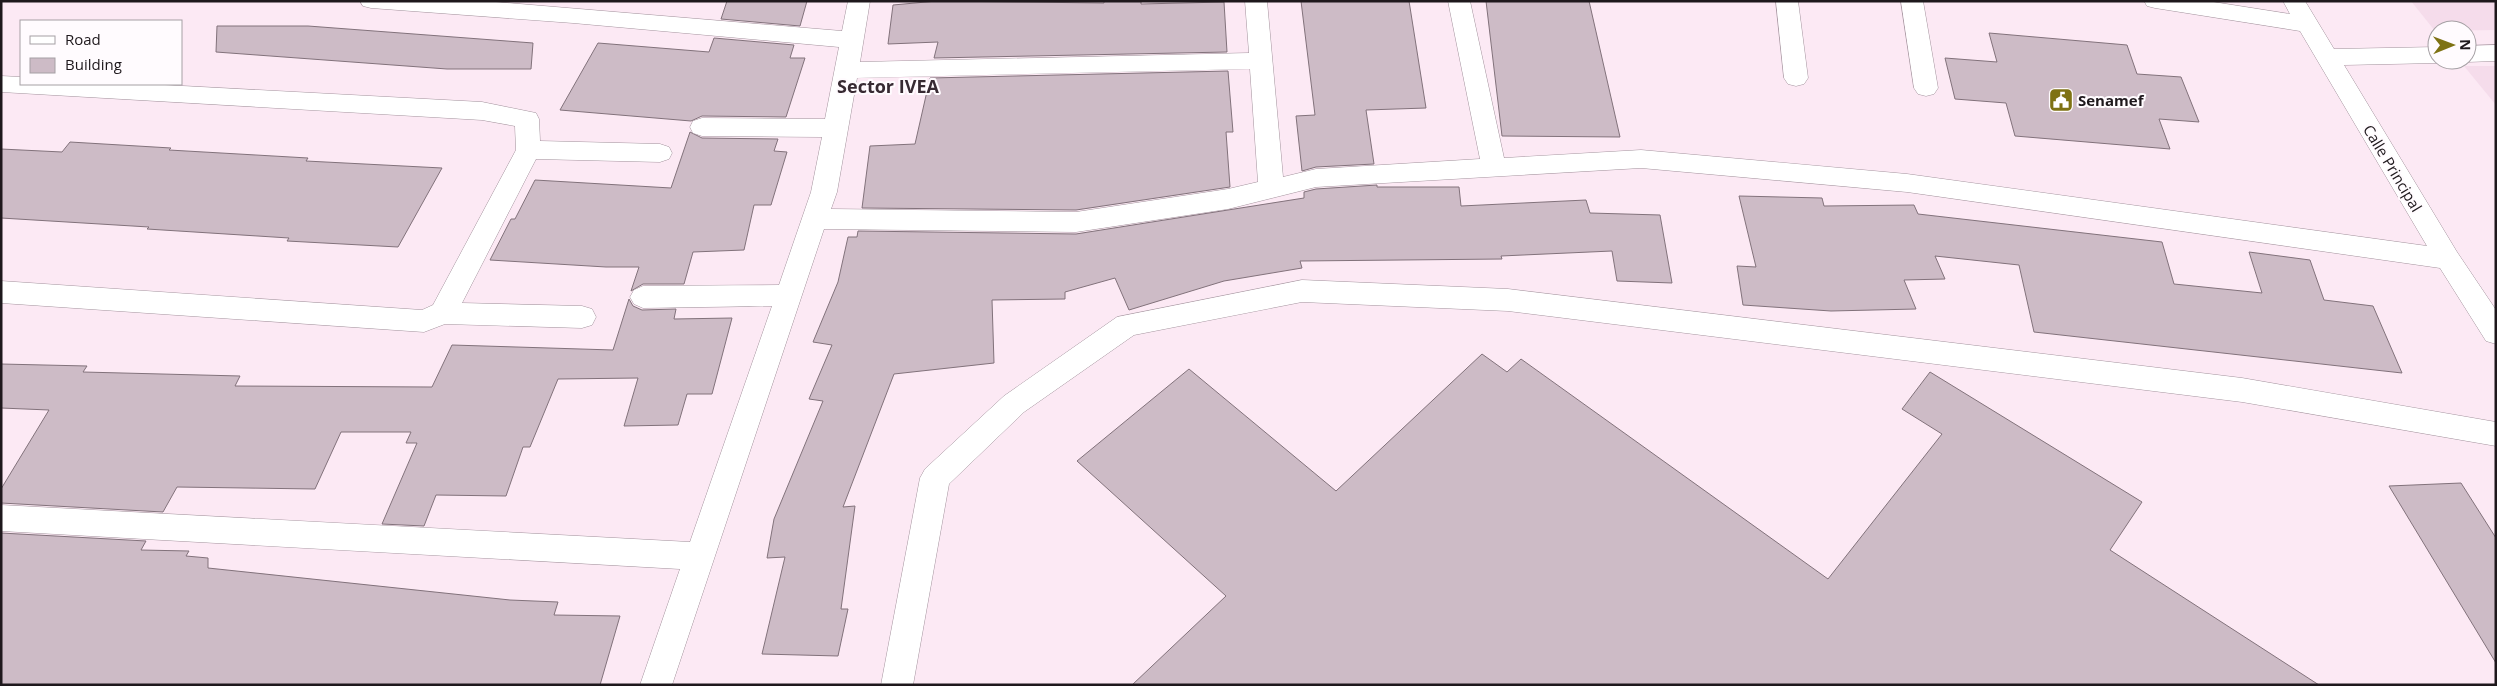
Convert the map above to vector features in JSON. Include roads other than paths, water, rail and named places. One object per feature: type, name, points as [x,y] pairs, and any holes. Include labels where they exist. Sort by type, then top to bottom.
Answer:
[{"type":"street","points":[[374,1],[576,8],[852,40]]},
{"type":"street","points":[[656,685],[824,192],[859,1]]},
{"type":"street","points":[[1256,1],[1271,189]]},
{"type":"street","points":[[1459,1],[1494,167]]},
{"type":"street","points":[[1787,1],[1796,78]]},
{"type":"street","points":[[1912,1],[1926,88]]},
{"type":"street","points":[[2155,1],[2308,24]]},
{"type":"street","name":"Calle Principal","points":[[2294,1],[2448,259],[2496,333]]},
{"type":"street","points":[[2477,54],[2496,53]]},
{"type":"street","points":[[2327,57],[2427,55]]},
{"type":"street","points":[[846,70],[1261,61]]},
{"type":"street","points":[[1,84],[482,111],[527,119],[528,150],[443,313]]},
{"type":"street","points":[[702,127],[836,128]]},
{"type":"street","points":[[528,150],[660,153]]},
{"type":"street","points":[[815,219],[1076,222],[1228,199],[1316,178],[1641,159],[1907,183],[2448,259]]},
{"type":"street","points":[[897,685],[935,478],[1014,404],[1127,325],[1302,291],[1508,300],[2242,390],[2496,434]]},
{"type":"street","points":[[1,292],[424,321],[443,313],[582,318]]},
{"type":"street","points":[[643,297],[789,295]]},
{"type":"street","points":[[1,518],[700,556]]},
{"type":"place","name":"Senamef","points":[[2061,100]]},
{"type":"district","name":"Sector IVEA","points":[[888,86]]}]
